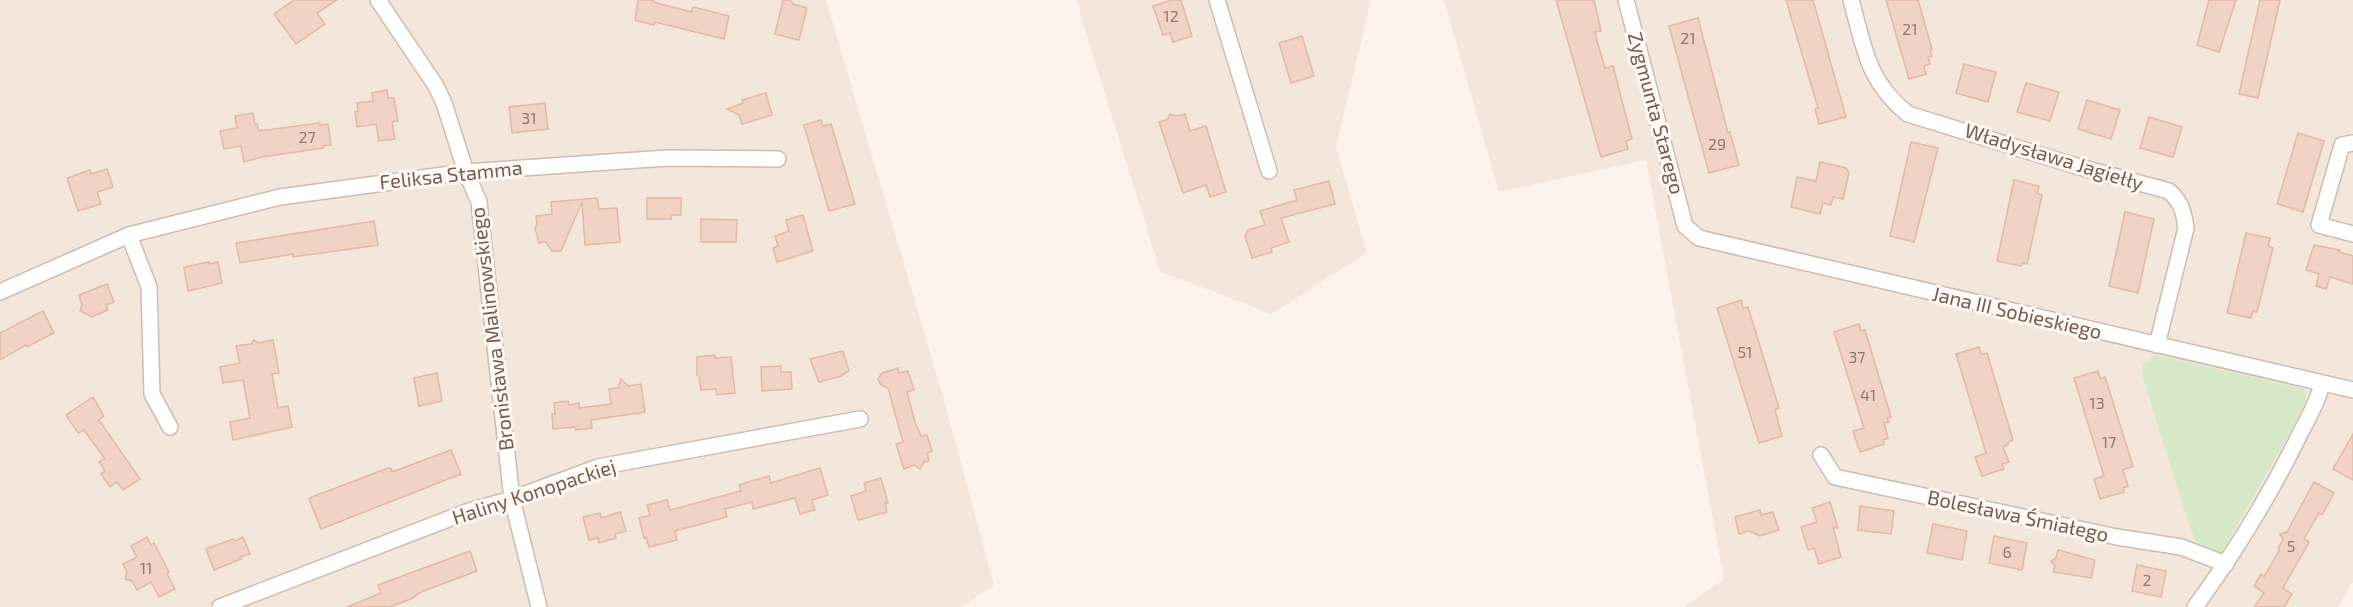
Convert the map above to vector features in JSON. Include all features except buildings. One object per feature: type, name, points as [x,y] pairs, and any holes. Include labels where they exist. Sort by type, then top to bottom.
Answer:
[{"type":"street","name":"Bronisława Malinowskiego","points":[[378,0],[436,86],[479,202],[512,499],[540,607]]},
{"type":"street","points":[[1217,0],[1269,171]]},
{"type":"street","name":"Zygmunta Starego","points":[[1626,0],[1685,226]]},
{"type":"street","name":"Władysława Jagiełły","points":[[1851,0],[1871,70],[1892,101],[1908,114],[2076,166],[2169,191],[2179,200],[2186,228],[2157,345]]},
{"type":"street","points":[[2353,143],[2342,145],[2319,225],[2353,234]]},
{"type":"street","name":"Feliksa Stamma","points":[[0,292],[129,235],[280,197],[466,172],[667,158],[778,159]]},
{"type":"street","name":"Jana III Sobieskiego","points":[[1685,226],[1699,238],[1713,243],[2353,390]]},
{"type":"street","points":[[129,235],[149,287],[152,394],[170,427]]},
{"type":"street","points":[[2195,607],[2226,564],[2283,468],[2319,397],[2322,384]]},
{"type":"street","name":"Haliny Konopackiej","points":[[220,607],[469,511],[512,499],[598,467],[860,418]]},
{"type":"street","name":"Bolesława Śmiałego","points":[[1821,455],[1835,477],[2117,537],[2181,547],[2226,564]]},
{"type":"shaded area","points":[[0,0],[826,0],[944,400],[994,585],[961,607],[0,607]]},
{"type":"shaded area","points":[[1077,0],[1371,0],[1336,147],[1367,253],[1271,314],[1160,271]]},
{"type":"shaded area","points":[[1444,0],[2353,0],[2353,582],[2338,607],[1684,607],[1724,579],[1646,160],[1499,192]]},
{"type":"green space","points":[[2156,355],[2304,389],[2307,402],[2219,557],[2199,550],[2143,378],[2141,365]]}]
